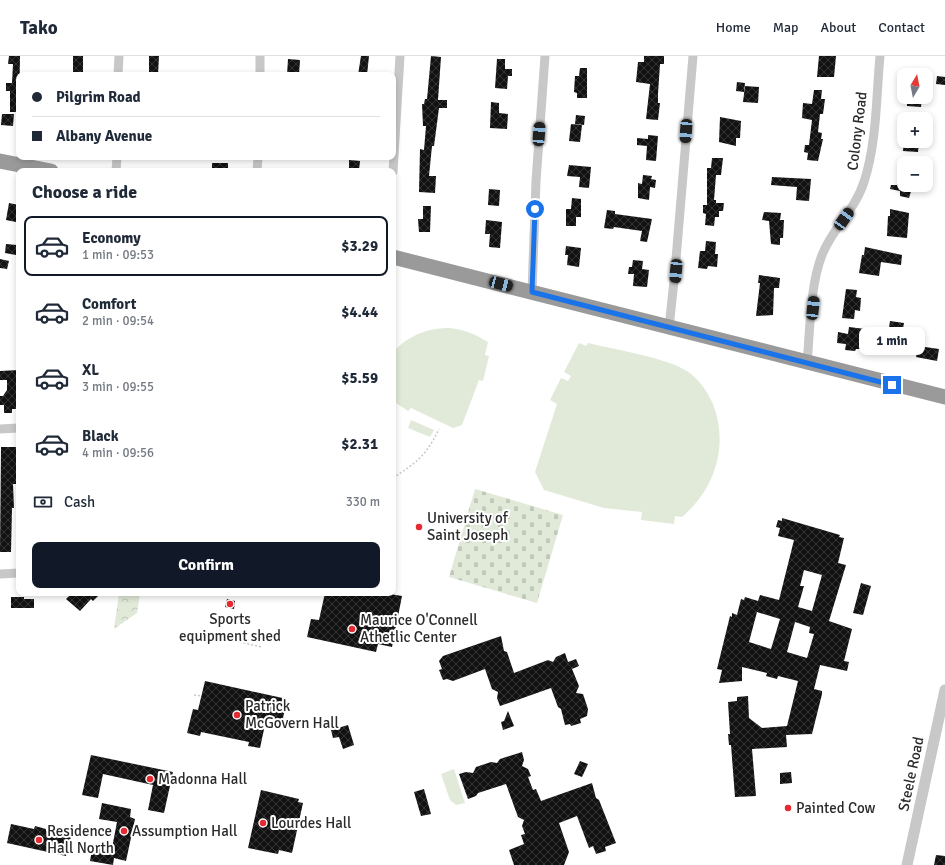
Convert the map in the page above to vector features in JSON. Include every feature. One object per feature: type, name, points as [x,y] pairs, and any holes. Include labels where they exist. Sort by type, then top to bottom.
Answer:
[{"type":"highway","points":[[0,161],[36,168]]},
{"type":"highway","points":[[396,258],[807,364],[945,398]]},
{"type":"street","points":[[118,72],[119,56]]},
{"type":"street","points":[[260,56],[260,72]]},
{"type":"street","points":[[396,122],[400,56]]},
{"type":"street","points":[[532,292],[536,181],[545,56]]},
{"type":"street","points":[[669,328],[673,299],[692,56]]},
{"type":"street","name":"Colony Road","points":[[807,364],[818,266],[827,244],[859,196],[868,169],[873,145],[880,56]]},
{"type":"street","points":[[0,429],[16,428]]},
{"type":"street","points":[[0,574],[16,573]]},
{"type":"street","name":"Steele Road","points":[[907,865],[945,690]]},
{"type":"path","points":[[396,476],[417,462],[426,452],[439,429]]},
{"type":"path","points":[[216,637],[262,647]]},
{"type":"path","points":[[194,694],[202,696]]},
{"type":"green space","points":[[440,328],[459,329],[469,332],[488,342],[485,355],[489,356],[483,381],[479,380],[462,425],[453,428],[411,408],[408,411],[396,403],[396,349],[411,337],[425,331]]},
{"type":"green space","points":[[579,343],[586,346],[588,343],[639,354],[677,366],[687,371],[695,378],[711,399],[718,420],[720,435],[716,466],[711,480],[703,493],[682,517],[675,516],[674,524],[641,520],[642,512],[604,508],[544,490],[535,472],[557,404],[550,400],[561,378],[568,381],[571,376],[564,372]]},
{"type":"green space","points":[[411,420],[434,430],[430,437],[408,428]]},
{"type":"green space","points":[[475,489],[563,515],[537,603],[449,577]]},
{"type":"green space","points":[[119,596],[140,596],[137,613],[114,629]]},
{"type":"green space","points":[[454,769],[465,803],[456,805],[450,800],[441,774]]},
{"type":"building","points":[[9,56],[20,56],[20,72],[16,72],[16,112],[10,112],[10,91],[6,91],[6,83],[12,83],[13,64],[8,64]]},
{"type":"building","points":[[73,56],[83,56],[83,72],[73,72]]},
{"type":"building","points":[[149,56],[159,56],[158,72],[149,72]]},
{"type":"building","points":[[361,56],[369,56],[367,72],[358,72]]},
{"type":"building","points":[[431,56],[441,57],[438,100],[447,100],[447,108],[439,108],[434,146],[432,146],[429,176],[436,176],[435,193],[419,192],[420,149],[424,150],[426,126],[423,126],[422,104],[424,104],[425,99],[427,99]]},
{"type":"building","points":[[644,56],[664,56],[664,64],[660,64],[658,103],[660,103],[658,120],[646,119],[650,84],[636,82],[638,62],[644,62]]},
{"type":"building","points":[[819,56],[836,56],[834,77],[817,77]]},
{"type":"building","points":[[288,59],[300,60],[299,72],[287,72]]},
{"type":"building","points":[[497,59],[505,59],[505,69],[512,69],[512,76],[508,76],[507,89],[495,88]]},
{"type":"building","points":[[580,68],[587,68],[587,98],[577,98],[577,93],[574,92],[575,76],[579,76]]},
{"type":"building","points":[[937,76],[945,77],[945,85],[936,84]]},
{"type":"building","points":[[737,82],[745,83],[744,92],[736,91]]},
{"type":"building","points":[[745,86],[759,87],[758,103],[743,102]]},
{"type":"building","points":[[814,90],[822,90],[821,99],[825,99],[823,114],[820,114],[818,132],[822,133],[821,139],[823,139],[818,161],[807,160],[808,153],[804,152],[805,145],[809,145],[812,120],[802,118],[803,103],[812,104]]},
{"type":"building","points":[[491,102],[499,103],[499,113],[508,114],[507,129],[490,128]]},
{"type":"building","points":[[907,104],[921,104],[921,107],[907,106]]},
{"type":"building","points":[[2,114],[14,114],[13,126],[1,125]]},
{"type":"building","points":[[576,115],[585,116],[584,125],[575,124]]},
{"type":"building","points":[[720,117],[741,121],[740,138],[736,138],[736,146],[719,142]]},
{"type":"building","points":[[571,124],[582,125],[580,142],[569,141]]},
{"type":"building","points":[[648,135],[658,136],[656,161],[646,160],[647,146],[637,145],[637,138],[648,139]]},
{"type":"building","points":[[903,148],[918,148],[918,152],[903,151]]},
{"type":"building","points":[[712,158],[723,158],[721,175],[716,175],[714,200],[716,200],[716,203],[724,203],[723,211],[719,211],[719,217],[715,217],[714,226],[705,225],[706,214],[703,213],[703,205],[707,205],[707,168],[711,168]]},
{"type":"building","points":[[349,160],[360,161],[359,168],[349,168]]},
{"type":"building","points":[[212,163],[228,163],[228,168],[212,168]]},
{"type":"building","points":[[569,165],[591,167],[589,188],[579,187],[580,177],[567,176]]},
{"type":"building","points":[[643,175],[652,176],[651,179],[656,180],[655,188],[650,187],[649,200],[638,198],[638,183],[642,184]]},
{"type":"building","points":[[772,177],[811,179],[809,201],[796,200],[797,187],[771,185]]},
{"type":"building","points":[[891,185],[897,185],[897,190],[890,189]]},
{"type":"building","points":[[489,189],[500,190],[499,206],[488,205]]},
{"type":"building","points":[[900,192],[911,192],[909,198],[900,196]]},
{"type":"building","points":[[572,198],[581,199],[581,217],[576,217],[576,226],[566,226],[566,209],[571,209]]},
{"type":"building","points":[[9,203],[16,204],[16,222],[6,220]]},
{"type":"building","points":[[423,206],[431,206],[430,232],[419,232],[418,219],[423,219]]},
{"type":"building","points":[[890,209],[909,213],[907,238],[887,236],[888,216],[890,216]]},
{"type":"building","points":[[607,210],[615,211],[615,214],[652,219],[647,242],[640,241],[642,231],[614,227],[613,229],[604,228]]},
{"type":"building","points":[[764,212],[781,213],[780,220],[784,220],[783,238],[780,238],[780,245],[771,244],[769,221],[762,220]]},
{"type":"building","points":[[486,220],[502,222],[500,248],[489,247],[490,234],[485,234]]},
{"type":"building","points":[[706,241],[716,242],[715,254],[718,254],[717,267],[708,266],[707,269],[698,268],[700,251],[705,251]]},
{"type":"building","points":[[6,244],[16,245],[16,255],[5,253]]},
{"type":"building","points":[[566,246],[581,248],[579,267],[567,265],[568,255],[565,255]]},
{"type":"building","points":[[865,247],[902,255],[901,265],[881,262],[879,276],[859,273]]},
{"type":"building","points":[[0,259],[9,261],[7,269],[0,268]]},
{"type":"building","points":[[633,260],[643,261],[642,269],[649,270],[647,287],[633,286],[634,274],[628,274],[629,267],[632,267]]},
{"type":"building","points":[[759,275],[780,278],[779,288],[774,288],[773,315],[756,316],[760,283],[758,283]]},
{"type":"building","points":[[846,289],[857,290],[856,297],[861,298],[860,311],[855,310],[854,319],[842,318]]},
{"type":"building","points":[[890,321],[904,323],[903,328],[915,330],[914,341],[901,339],[901,343],[887,341]]},
{"type":"building","points":[[849,327],[865,329],[861,349],[856,349],[855,351],[845,350],[846,344],[837,343],[838,332],[848,334]]},
{"type":"building","points":[[918,346],[939,349],[937,361],[916,357]]},
{"type":"building","points":[[16,370],[16,409],[12,409],[12,413],[4,413],[4,405],[0,405],[0,396],[3,396],[7,390],[7,380],[0,380],[0,371]]},
{"type":"building","points":[[1,447],[16,447],[16,484],[13,484],[14,508],[12,508],[11,552],[0,552]]},
{"type":"building","points":[[782,518],[840,535],[839,537],[844,538],[838,563],[846,565],[829,621],[852,629],[844,661],[849,662],[847,671],[820,665],[814,689],[822,691],[822,694],[812,734],[786,735],[787,747],[752,749],[756,796],[735,797],[731,745],[729,745],[728,734],[730,734],[728,702],[737,701],[737,697],[748,696],[749,718],[762,728],[787,726],[798,681],[778,676],[777,679],[766,676],[767,673],[742,667],[742,681],[719,683],[722,670],[717,669],[730,616],[732,617],[732,613],[737,615],[741,599],[744,600],[745,597],[758,601],[760,595],[779,600],[794,540],[778,536],[780,528],[776,527],[778,520],[782,521]],"holes":[[[804,570],[822,575],[812,611],[798,607],[804,586],[800,586]],[[757,612],[780,619],[771,649],[749,642]],[[795,622],[810,627],[809,633],[814,634],[807,658],[787,652]]]},
{"type":"building","points":[[861,583],[871,586],[863,615],[853,613]]},
{"type":"building","points":[[69,596],[98,596],[93,601],[91,599],[80,611],[66,599]]},
{"type":"building","name":"Maurice O'Connell Athetlic Center","points":[[324,596],[402,596],[392,647],[378,644],[376,652],[307,637],[311,619],[319,620]]},
{"type":"building","points":[[11,597],[34,599],[34,608],[11,608]]},
{"type":"building","name":"Sports equipment shed","points":[[227,599],[235,601],[234,609],[225,607]]},
{"type":"building","points":[[501,636],[504,651],[507,652],[514,673],[548,660],[553,662],[556,657],[565,653],[568,662],[576,659],[579,666],[572,669],[579,686],[576,693],[583,694],[588,709],[587,716],[580,719],[581,723],[571,726],[570,724],[565,725],[561,709],[558,707],[551,688],[500,706],[497,698],[498,692],[492,689],[485,669],[453,681],[447,679],[443,680],[439,670],[442,669],[439,661],[443,656]]},
{"type":"building","name":"Patrick McGovern Hall","points":[[205,681],[287,699],[282,723],[266,720],[260,748],[248,746],[249,742],[201,732],[200,736],[187,733],[193,709],[198,710]]},
{"type":"building","points":[[508,711],[514,726],[503,730],[501,722],[504,721]]},
{"type":"building","points":[[348,725],[354,745],[343,749],[339,737],[333,738],[331,730]]},
{"type":"building","points":[[522,752],[524,760],[522,766],[528,769],[531,776],[528,777],[533,790],[536,789],[541,801],[592,783],[596,798],[599,800],[616,843],[605,847],[606,851],[596,854],[593,846],[589,848],[577,816],[559,823],[569,852],[564,865],[514,865],[509,850],[524,844],[521,835],[525,834],[522,826],[524,820],[518,817],[506,784],[478,793],[476,796],[468,799],[459,774],[466,772],[473,773],[476,767],[491,762],[497,763],[500,759]]},
{"type":"building","name":"Madonna Hall","points":[[91,755],[173,772],[164,813],[148,810],[153,785],[103,774],[98,798],[82,795]]},
{"type":"building","points":[[580,761],[588,764],[582,777],[574,774]]},
{"type":"building","points":[[791,772],[792,783],[780,784],[780,773]]},
{"type":"building","points":[[424,789],[431,814],[421,816],[414,792]]},
{"type":"building","name":"Lourdes Hall","points":[[261,790],[299,799],[298,802],[303,803],[292,853],[279,850],[278,854],[248,848]]},
{"type":"building","name":"Assumption Hall","points":[[102,803],[131,809],[130,817],[135,819],[126,861],[114,858],[113,865],[90,861],[93,844],[112,848],[117,822],[99,819]]},
{"type":"building","name":"Residence Hall North","points":[[11,824],[34,829],[35,826],[46,829],[46,831],[71,837],[66,856],[7,843]]},
{"type":"building","points":[[936,855],[945,856],[945,865],[934,865]]},
{"type":"place","name":"University of Saint Joseph","points":[[419,527]]},
{"type":"place","name":"Sports equipment shed","points":[[230,604]]},
{"type":"place","name":"Maurice O'Connell Athetlic Center","points":[[352,629]]},
{"type":"place","name":"Patrick McGovern Hall","points":[[237,715]]},
{"type":"place","name":"Madonna Hall","points":[[150,779]]},
{"type":"place","name":"Painted Cow","points":[[788,808]]},
{"type":"place","name":"Lourdes Hall","points":[[263,823]]},
{"type":"place","name":"Assumption Hall","points":[[124,831]]},
{"type":"place","name":"Residence Hall North","points":[[39,840]]},
{"type":"route","points":[[535,209],[534,280],[532,292],[892,385]]}]
